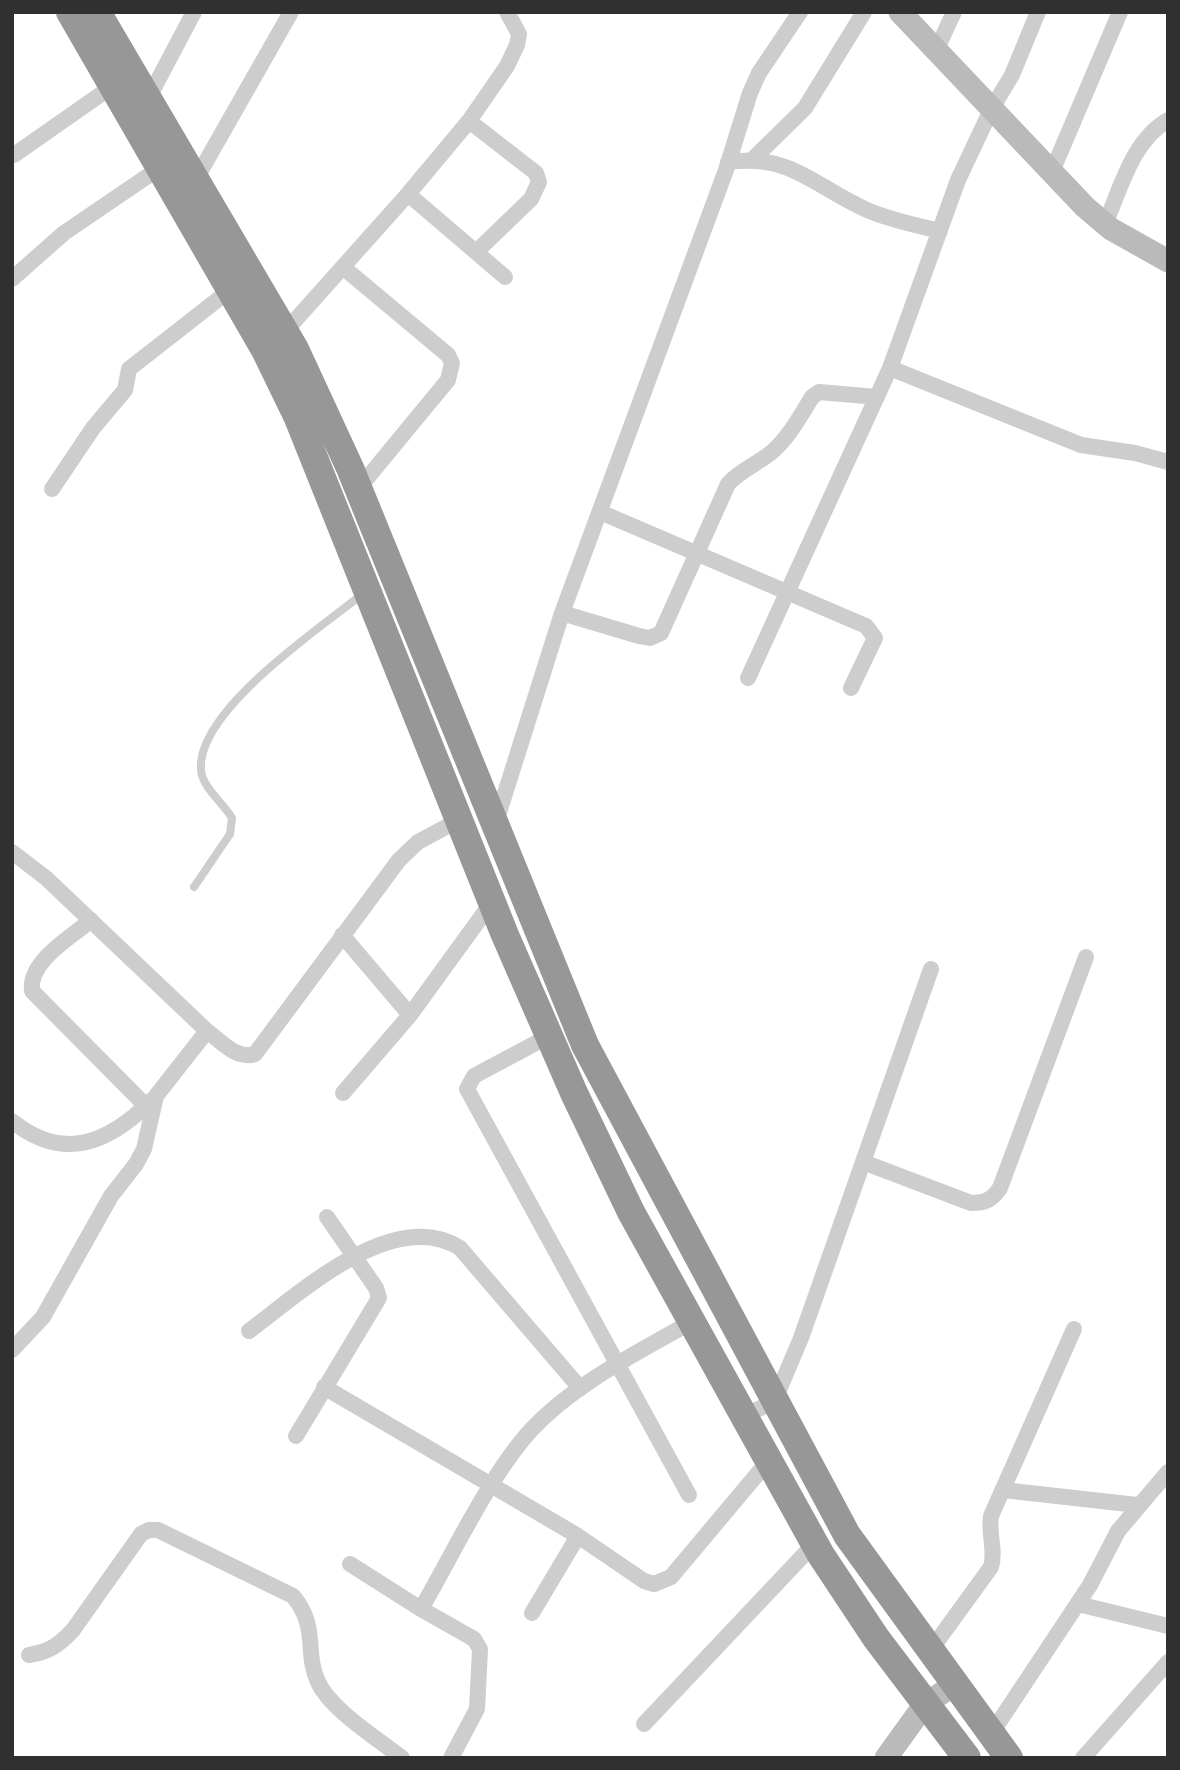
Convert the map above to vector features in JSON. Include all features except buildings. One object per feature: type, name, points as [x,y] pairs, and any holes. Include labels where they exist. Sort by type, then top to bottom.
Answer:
[{"type":"highway","points":[[70,12],[230,290],[275,341],[298,418],[492,902],[549,1036],[631,1212],[815,1543],[876,1638],[967,1758]]},
{"type":"highway","points":[[97,12],[196,179],[275,341],[359,488],[585,1045],[847,1535],[1009,1758]]},
{"type":"street","points":[[148,99],[194,12]]},
{"type":"street","points":[[196,179],[291,12]]},
{"type":"street","points":[[275,341],[344,268],[469,121],[507,66],[517,45],[517,26],[507,12]]},
{"type":"street","points":[[495,824],[562,613],[759,72],[800,12]]},
{"type":"street","points":[[753,159],[804,108],[864,12]]},
{"type":"street","points":[[900,12],[1051,174],[1105,224],[1168,261]]},
{"type":"street","points":[[936,51],[954,12]]},
{"type":"street","points":[[748,678],[890,368],[958,180],[991,110],[1012,75],[1038,12]]},
{"type":"street","points":[[1051,174],[1120,12]]},
{"type":"street","points":[[14,155],[114,85]]},
{"type":"street","points":[[1105,224],[1140,144],[1152,129],[1168,120]]},
{"type":"street","points":[[469,121],[536,173],[539,182],[531,200],[476,252]]},
{"type":"street","points":[[728,162],[753,159],[790,167],[866,209],[940,231]]},
{"type":"street","points":[[12,279],[64,233],[161,167]]},
{"type":"street","points":[[408,194],[505,277]]},
{"type":"street","points":[[344,268],[448,355],[452,363],[448,380],[359,488]]},
{"type":"street","points":[[52,489],[93,428],[125,390],[129,369],[230,290]]},
{"type":"street","points":[[890,368],[1081,445],[1135,453],[1168,462]]},
{"type":"street","points":[[562,613],[650,638],[661,633],[728,484],[737,474],[775,449],[812,397],[827,391],[877,397]]},
{"type":"street","points":[[600,512],[788,590],[866,626],[873,632],[873,645],[851,688]]},
{"type":"street","points":[[12,852],[91,920],[206,1031],[237,1054],[247,1057],[255,1054],[369,897],[418,842],[460,820]]},
{"type":"street","points":[[343,1093],[410,1015],[492,902]]},
{"type":"street","points":[[91,920],[36,968],[31,979],[32,990],[151,1101]]},
{"type":"street","points":[[342,935],[410,1015]]},
{"type":"street","points":[[863,1162],[971,1203],[983,1203],[993,1198],[1000,1188],[1086,957]]},
{"type":"street","points":[[745,1415],[774,1402],[801,1338],[931,969]]},
{"type":"street","points":[[12,1121],[30,1135],[48,1143],[76,1146],[114,1128],[151,1101],[206,1031]]},
{"type":"street","points":[[549,1036],[474,1076],[467,1089],[689,1495]]},
{"type":"street","points":[[12,1350],[43,1317],[111,1196],[136,1164],[144,1149],[151,1101]]},
{"type":"street","points":[[296,1436],[379,1298],[376,1288],[327,1217]]},
{"type":"street","points":[[249,1331],[354,1256],[383,1243],[418,1236],[448,1240],[460,1248],[580,1388]]},
{"type":"street","points":[[421,1609],[511,1454],[533,1429],[580,1388],[691,1322]]},
{"type":"street","points":[[930,1651],[990,1567],[993,1558],[989,1531],[991,1516],[1074,1329]]},
{"type":"street","points":[[324,1387],[578,1536],[644,1581],[663,1582],[671,1577],[769,1460]]},
{"type":"street","points":[[990,1734],[1036,1661],[1078,1604],[1118,1531],[1137,1505],[1168,1472]]},
{"type":"street","points":[[1003,1490],[1137,1505]]},
{"type":"street","points":[[29,1656],[48,1652],[60,1644],[73,1630],[141,1534],[158,1530],[293,1596],[302,1607],[309,1623],[317,1681],[342,1710],[402,1758]]},
{"type":"street","points":[[533,1613],[578,1536]]},
{"type":"street","points":[[644,1724],[815,1543]]},
{"type":"street","points":[[350,1564],[474,1639],[480,1649],[477,1709],[451,1758]]},
{"type":"street","points":[[1078,1604],[1168,1626]]},
{"type":"street","points":[[1083,1758],[1168,1661]]},
{"type":"street","points":[[886,1758],[925,1704],[954,1685]]},
{"type":"lane","points":[[194,887],[230,834],[232,818],[203,781],[201,757],[209,736],[225,712],[268,671],[368,590]]}]
